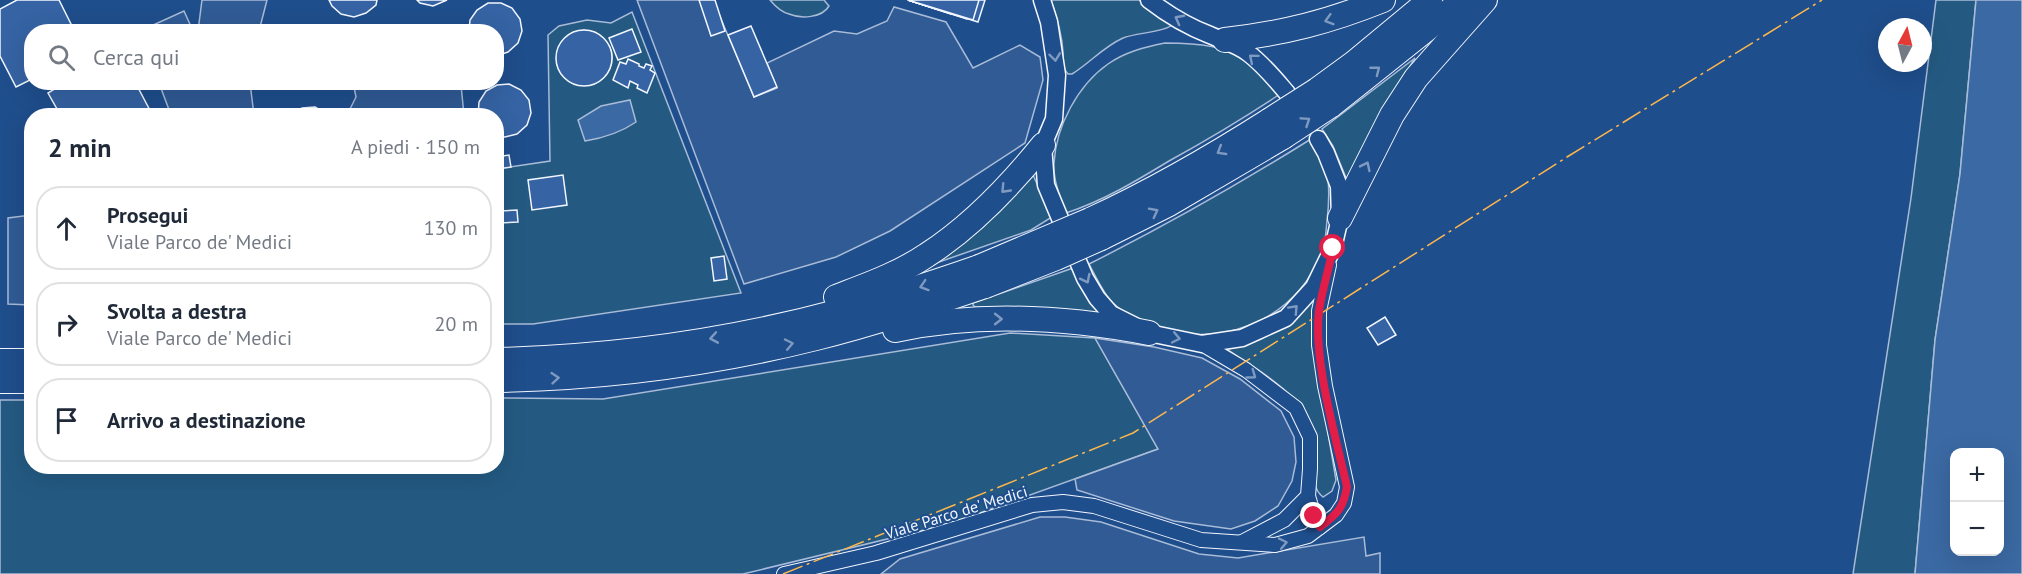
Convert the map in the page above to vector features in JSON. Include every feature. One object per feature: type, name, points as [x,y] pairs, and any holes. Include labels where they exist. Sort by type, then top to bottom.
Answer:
[{"type":"highway","points":[[1217,38],[1266,35],[1300,28],[1339,17],[1383,0]]},
{"type":"highway","points":[[1323,98],[1354,63],[1430,0]]},
{"type":"highway","points":[[504,380],[547,379],[630,371],[729,356],[816,338],[918,309],[982,276],[1096,229],[1158,187],[1219,153],[1277,129],[1463,0]]},
{"type":"highway","points":[[1340,218],[1392,115],[1416,78],[1485,0]]},
{"type":"highway","points":[[750,332],[773,317],[882,280],[927,256],[965,228],[997,198],[1043,145]]},
{"type":"highway","points":[[504,359],[615,352],[750,332],[909,291],[982,276]]},
{"type":"highway","points":[[816,338],[843,341],[926,324],[980,319],[1070,321],[1149,333]]},
{"type":"highway","points":[[0,361],[24,361]]},
{"type":"highway","points":[[0,381],[24,381]]},
{"type":"street","points":[[1042,0],[1049,22],[1057,75],[1054,119],[1043,145],[1046,185],[1085,278],[1097,298],[1111,314],[1149,333],[1202,344],[1246,370],[1296,408],[1310,437],[1308,496],[1320,527]]},
{"type":"street","points":[[1149,0],[1165,12],[1248,53],[1287,93]]},
{"type":"street","points":[[1202,344],[1242,338],[1286,318],[1314,287],[1333,248],[1340,218],[1339,186],[1326,153],[1317,139]]},
{"type":"street","name":"Viale Parco de' Medici","points":[[784,574],[876,553],[1032,505],[1063,502],[1094,506],[1201,540],[1275,545],[1308,537],[1336,515],[1344,502],[1347,487],[1319,345],[1319,311],[1333,248]]},
{"type":"street","name":"Viale Parco de' Medici","points":[[1242,542],[1284,520],[1308,496]]},
{"type":"shaded area","points":[[202,0],[267,0],[261,24],[199,24]]},
{"type":"shaded area","points":[[637,0],[713,0],[754,97],[777,88],[767,63],[834,31],[857,34],[887,21],[894,7],[946,22],[973,68],[1020,45],[1040,57],[1043,80],[1025,143],[890,231],[836,257],[744,284]]},
{"type":"shaded area","points":[[770,0],[824,0],[829,6],[816,15],[799,17],[783,12]]},
{"type":"shaded area","points":[[1051,0],[1139,0],[1172,25],[1123,38],[1072,74],[1068,74],[1064,67],[1060,32]]},
{"type":"shaded area","points":[[1936,0],[1976,0],[1960,174],[1935,340],[1915,574],[1853,574],[1911,198],[1927,72],[1932,72],[1932,32]]},
{"type":"shaded area","points":[[1976,0],[2022,0],[2022,574],[1915,574],[1935,340],[1960,174]]},
{"type":"shaded area","points":[[184,11],[190,24],[155,24]]},
{"type":"shaded area","points":[[632,12],[741,293],[533,324],[504,324],[504,168],[550,161],[548,35],[559,26],[587,20],[611,23]],"holes":[[[584,30],[598,35],[608,44],[612,56],[612,62],[604,78],[591,84],[579,85],[568,81],[561,74],[557,64],[557,54],[561,44],[570,36]]]},
{"type":"shaded area","points":[[1165,43],[1223,49],[1258,69],[1280,94],[1132,183],[1093,203],[1066,213],[1059,195],[1054,163],[1059,135],[1070,108],[1087,83],[1108,64],[1135,50]]},
{"type":"shaded area","points":[[1415,58],[1375,124],[1347,180],[1333,146],[1322,129]]},
{"type":"shaded area","points":[[162,90],[251,90],[253,108],[168,108]]},
{"type":"shaded area","points":[[355,90],[462,90],[463,108],[350,108],[356,97]]},
{"type":"shaded area","points":[[630,100],[636,122],[612,134],[585,141],[578,120],[601,106]]},
{"type":"shaded area","points":[[1311,139],[1326,167],[1329,187],[1325,239],[1314,269],[1300,290],[1281,307],[1237,330],[1212,334],[1186,334],[1161,328],[1136,318],[1123,311],[1110,299],[1089,264],[1202,204]]},
{"type":"shaded area","points":[[1033,175],[1052,217],[1031,230],[916,270]]},
{"type":"shaded area","points":[[24,216],[24,305],[8,304],[8,218]]},
{"type":"shaded area","points":[[1076,267],[1104,315],[1076,311],[975,307],[973,305],[973,303]]},
{"type":"shaded area","points":[[1314,299],[1313,344],[1336,480],[1332,491],[1323,497],[1316,488],[1316,447],[1312,430],[1304,414],[1286,391],[1227,349],[1265,337],[1284,325]]},
{"type":"shaded area","points":[[1010,333],[1095,338],[1158,449],[949,524],[743,574],[0,574],[0,400],[24,400],[24,474],[504,474],[504,398],[603,399]]},
{"type":"shaded area","points":[[1095,338],[1154,347],[1202,358],[1240,379],[1281,411],[1294,437],[1296,462],[1292,481],[1278,506],[1255,521],[1231,529],[1174,521],[1077,490],[1075,479],[1158,449]]},
{"type":"shaded area","points":[[1040,517],[1065,517],[1101,522],[1199,554],[1238,558],[1364,537],[1366,556],[1380,553],[1380,574],[881,574],[900,559]]},
{"type":"building","points":[[17,0],[59,0],[71,24],[24,24],[24,83],[16,87],[0,56],[0,9]]},
{"type":"building","points":[[329,0],[377,0],[376,5],[366,13],[354,17],[341,14]]},
{"type":"building","points":[[417,0],[447,0],[433,6]]},
{"type":"building","points":[[699,0],[715,0],[725,31],[711,36]]},
{"type":"building","points":[[908,0],[985,0],[978,22]]},
{"type":"building","points":[[908,0],[944,0],[941,10]]},
{"type":"building","points":[[908,0],[950,0],[946,12]]},
{"type":"building","points":[[908,0],[956,0],[951,14]]},
{"type":"building","points":[[908,0],[961,0],[957,15]]},
{"type":"building","points":[[908,0],[967,0],[962,17]]},
{"type":"building","points":[[908,0],[973,0],[967,19]]},
{"type":"building","points":[[908,0],[979,0],[973,20]]},
{"type":"building","points":[[488,3],[501,3],[512,8],[520,19],[522,31],[518,43],[504,53],[504,24],[470,24],[477,10]]},
{"type":"building","points":[[751,26],[777,87],[754,97],[728,35]]},
{"type":"building","points":[[632,29],[641,52],[618,60],[609,38]]},
{"type":"building","points":[[584,30],[595,32],[604,38],[610,47],[612,58],[610,69],[604,78],[595,84],[584,86],[573,84],[564,78],[558,69],[556,58],[558,47],[564,38],[573,32]]},
{"type":"building","points":[[628,59],[644,68],[646,64],[652,66],[650,70],[655,73],[647,93],[630,81],[628,88],[613,80],[620,62],[626,64]]},
{"type":"building","points":[[504,84],[509,84],[521,90],[529,100],[531,113],[527,125],[517,134],[505,137],[504,108],[479,108],[479,102],[486,91],[504,90]]},
{"type":"building","points":[[53,90],[139,90],[149,108],[56,108],[48,93]]},
{"type":"building","points":[[509,155],[511,167],[504,168],[504,156]]},
{"type":"building","points":[[563,175],[567,205],[532,210],[528,180]]},
{"type":"building","points":[[517,210],[518,222],[504,223],[504,211]]},
{"type":"building","points":[[724,256],[727,279],[714,281],[711,258]]},
{"type":"building","points":[[1385,317],[1396,335],[1378,345],[1367,328]]},
{"type":"power","points":[[783,574],[1133,433],[1567,157],[1822,0]]},
{"type":"route","points":[[1314,516],[1320,527],[1336,515],[1344,502],[1347,487],[1325,386],[1319,345],[1319,311],[1333,248]]}]
